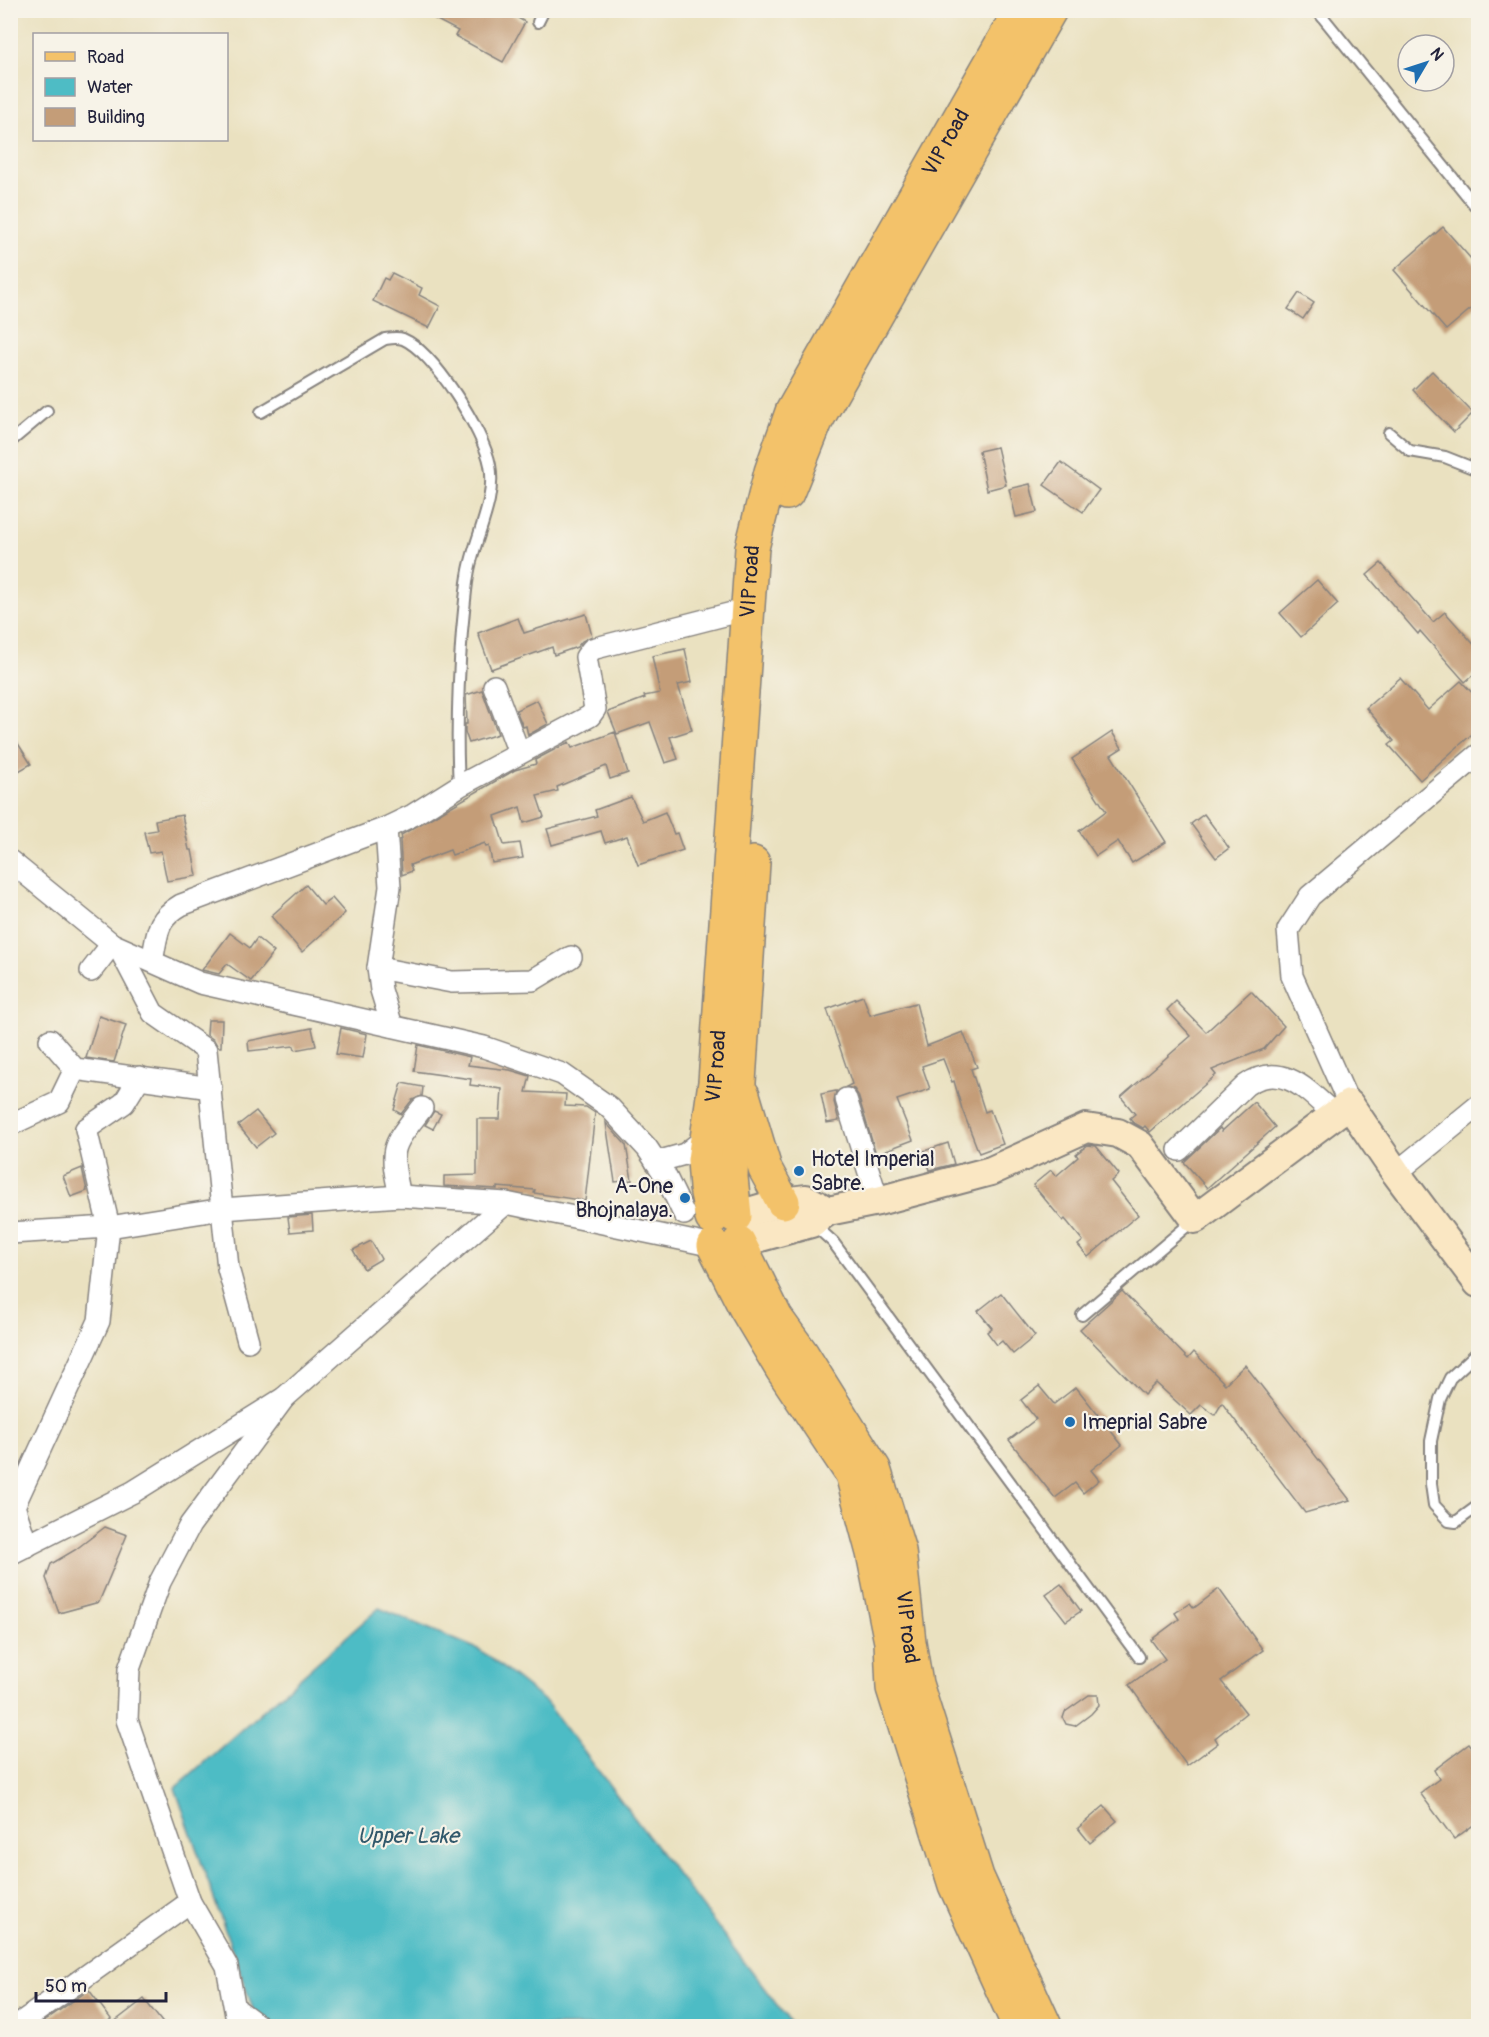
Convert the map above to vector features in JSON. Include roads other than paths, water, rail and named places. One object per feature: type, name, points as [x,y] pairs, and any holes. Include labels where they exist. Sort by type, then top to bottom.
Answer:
[{"type":"main road","name":"VIP road","points":[[1019,2026],[955,1885],[892,1688],[891,1642],[873,1553],[852,1474],[782,1370],[745,1308],[706,1188],[704,1160],[715,1082],[752,548],[771,472],[792,412],[1021,10]]},
{"type":"main road","name":"VIP road","points":[[1045,2026],[977,1877],[916,1684],[898,1551],[874,1469],[802,1354],[717,1227],[731,1177],[739,1082],[773,547],[788,488],[816,421],[1050,10]]},
{"type":"main road","points":[[739,1082],[765,1169],[783,1202]]},
{"type":"street","points":[[152,961],[160,922],[168,913],[181,905],[386,828],[594,713],[586,657],[592,649],[748,609]]},
{"type":"street","points":[[494,686],[519,753]]},
{"type":"street","points":[[1479,755],[1310,896],[1288,930],[1292,976],[1342,1109],[1396,1173],[1479,1282]]},
{"type":"street","points":[[386,828],[390,886],[378,968],[381,990],[392,1026]]},
{"type":"street","points":[[10,861],[116,947],[200,983],[484,1047],[562,1074],[609,1107],[647,1148],[656,1162],[717,1227]]},
{"type":"street","points":[[90,971],[116,947]]},
{"type":"street","points":[[116,947],[153,1013],[206,1050],[228,1268],[248,1341]]},
{"type":"street","points":[[378,968],[452,982],[534,980],[571,957]]},
{"type":"street","points":[[50,1040],[75,1069],[210,1088]]},
{"type":"street","points":[[10,1125],[59,1102],[75,1069]]},
{"type":"street","points":[[1179,1150],[1255,1079],[1273,1075],[1289,1079],[1342,1109]]},
{"type":"street","points":[[140,1077],[124,1102],[86,1129],[109,1227],[99,1321],[12,1504],[19,1550],[134,1492],[284,1398],[507,1203]]},
{"type":"street","points":[[846,1099],[878,1201]]},
{"type":"street","points":[[1396,1173],[1479,1106]]},
{"type":"street","points":[[400,1196],[394,1170],[393,1151],[399,1138],[422,1108]]},
{"type":"street","points":[[10,1233],[109,1227],[223,1209],[400,1196],[507,1203],[641,1232],[820,1217],[991,1171],[1086,1128],[1118,1133],[1140,1145],[1195,1219],[1342,1109]]},
{"type":"street","points":[[656,1162],[685,1154],[707,1137]]},
{"type":"street","points":[[641,1232],[717,1227],[783,1202],[807,1199],[820,1217]]},
{"type":"street","points":[[259,2026],[237,2018],[227,1966],[190,1902],[127,1720],[129,1669],[160,1582],[190,1525],[284,1398]]},
{"type":"street","points":[[16,2026],[190,1902]]},
{"type":"lane","points":[[538,22],[544,10]]},
{"type":"lane","points":[[1317,10],[1479,209]]},
{"type":"lane","points":[[261,412],[385,339],[394,337],[404,340],[418,350],[438,370],[471,418],[484,445],[490,466],[490,485],[487,506],[467,577],[457,692],[456,734],[459,786]]},
{"type":"lane","points":[[10,442],[48,411]]},
{"type":"lane","points":[[1389,433],[1410,451],[1445,458],[1479,470]]},
{"type":"lane","points":[[820,1217],[832,1242],[1139,1657]]},
{"type":"lane","points":[[1082,1315],[1195,1219]]},
{"type":"lane","points":[[1479,1352],[1450,1378],[1440,1399],[1431,1441],[1431,1484],[1434,1505],[1449,1521],[1456,1522],[1479,1506]]},
{"type":"water","name":"Upper Lake","points":[[379,1608],[480,1650],[546,1702],[793,2026],[259,2026],[175,1788]]},
{"type":"place","name":"Hotel Imperial Sabre.","points":[[799,1171]]},
{"type":"place","name":"A-One Bhojnalaya.","points":[[685,1198]]},
{"type":"place","name":"Imeprial Sabre","points":[[1070,1422]]}]
